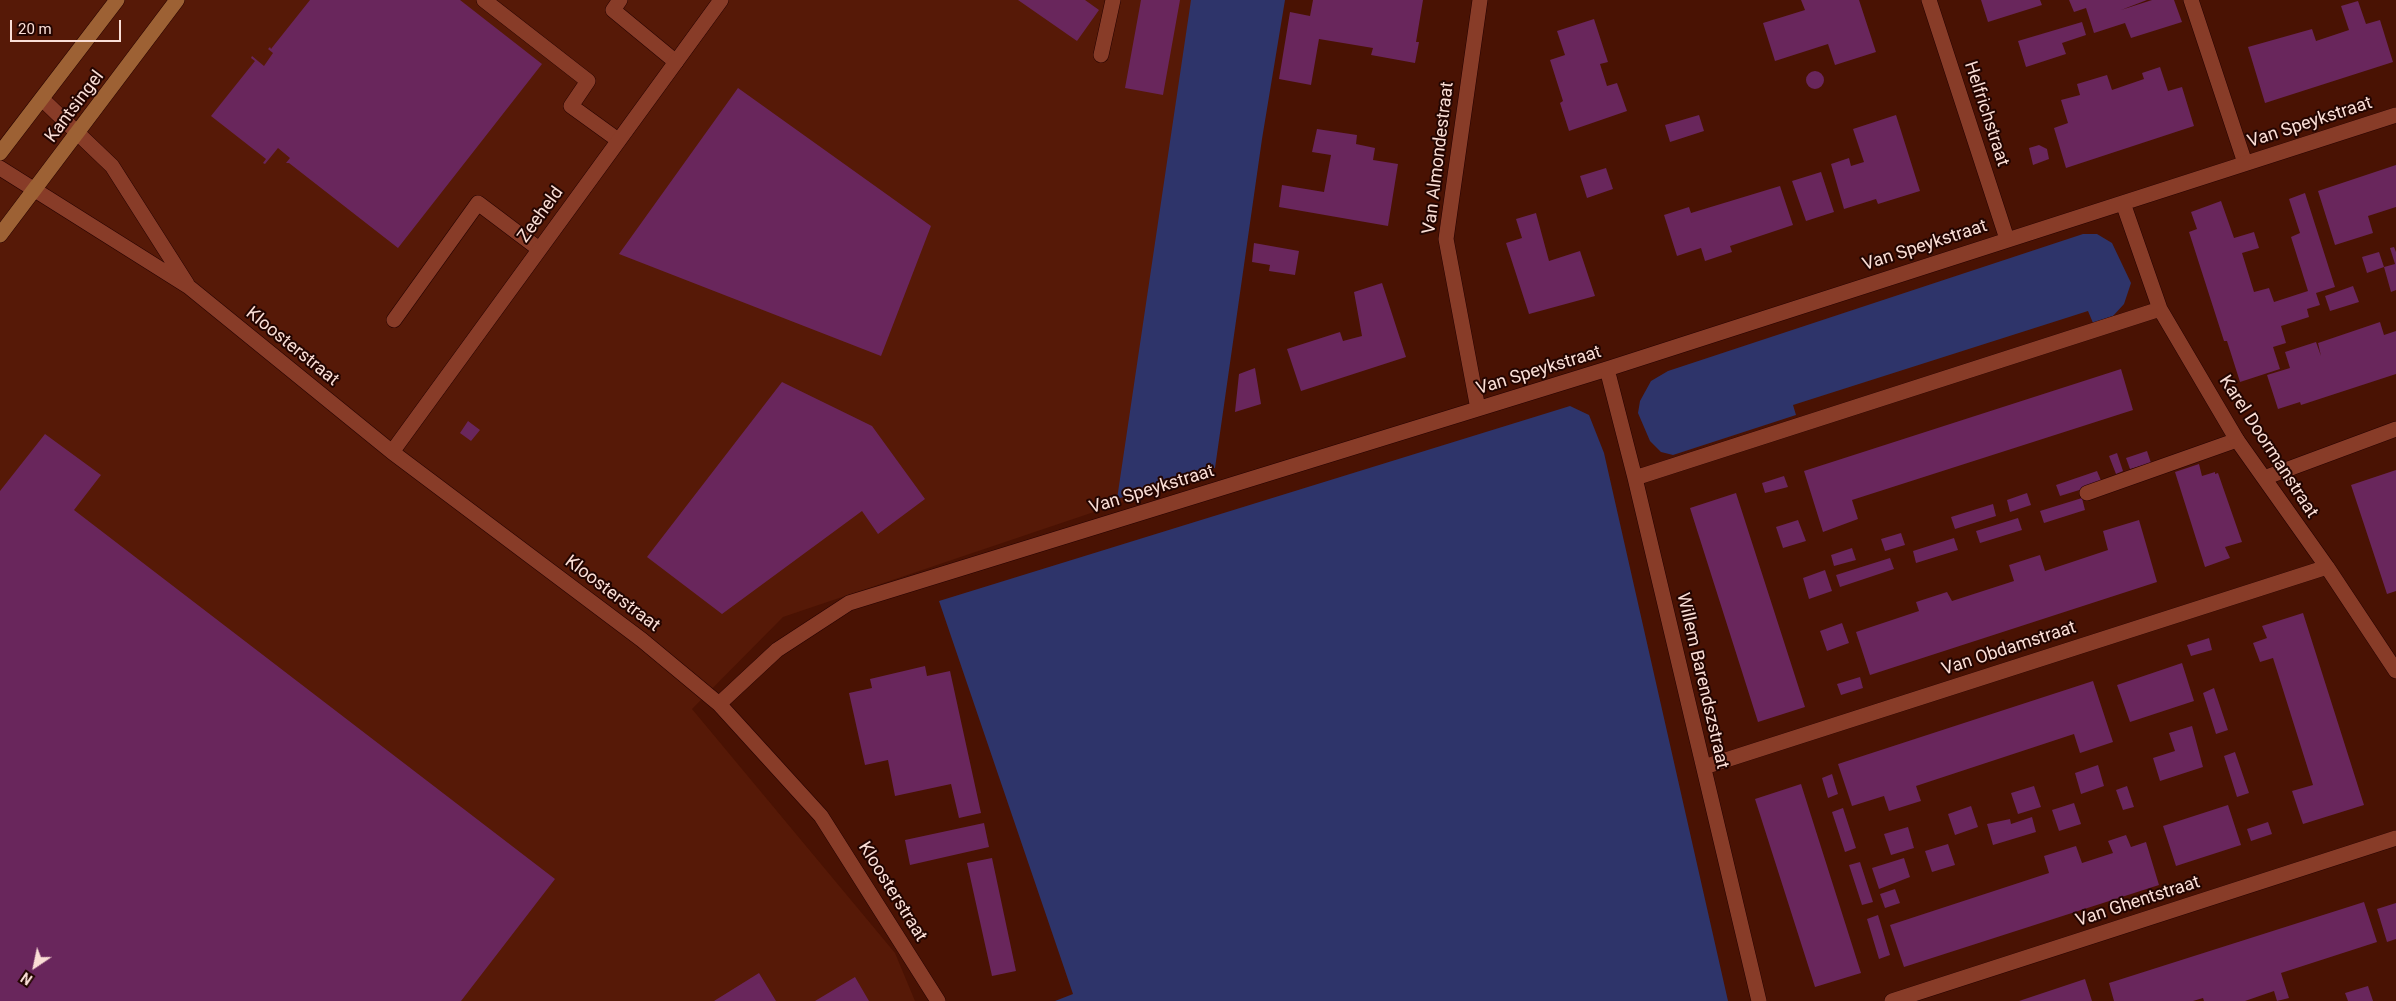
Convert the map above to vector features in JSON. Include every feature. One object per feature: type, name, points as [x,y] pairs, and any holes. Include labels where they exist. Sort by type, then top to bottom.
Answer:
[{"type":"street","name":"Kantsingel","points":[[0,153],[117,0]]},
{"type":"street","name":"Kantsingel","points":[[0,235],[80,132],[177,0]]},
{"type":"street","points":[[484,0],[588,81],[571,106],[618,140]]},
{"type":"street","points":[[620,0],[612,10],[676,62]]},
{"type":"street","name":"Zeeheld","points":[[392,452],[721,0]]},
{"type":"street","points":[[1101,55],[1112,0]]},
{"type":"street","name":"Van Almondestraat","points":[[1478,409],[1446,239],[1480,0]]},
{"type":"street","name":"Helfrichstraat","points":[[1929,0],[2007,239]]},
{"type":"street","points":[[2192,0],[2245,163]]},
{"type":"street","name":"Kloosterstraat","points":[[42,99],[80,132],[112,166],[189,287]]},
{"type":"street","name":"Van Speykstraat","points":[[719,704],[777,650],[849,602],[1607,370],[2007,239],[2396,115]]},
{"type":"street","name":"Kloosterstraat","points":[[0,168],[189,287],[392,452],[642,640],[719,704],[821,816],[938,1001]]},
{"type":"street","points":[[394,320],[478,203],[539,249]]},
{"type":"street","name":"Karel Doormanstraat","points":[[2123,203],[2160,309],[2237,440],[2327,567],[2396,671]]},
{"type":"street","points":[[1635,478],[2160,309]]},
{"type":"street","name":"Willem Barendszstraat","points":[[1607,370],[1635,478],[1759,1001]]},
{"type":"street","points":[[2264,478],[2396,429]]},
{"type":"street","points":[[2087,494],[2237,440]]},
{"type":"street","name":"Van Obdamstraat","points":[[1704,767],[2327,567]]},
{"type":"street","name":"Van Ghentstraat","points":[[1892,1001],[2396,838]]},
{"type":"shaded area","points":[[0,0],[1250,0],[1168,487],[783,617],[692,709],[895,953],[915,1001],[0,1001]]},
{"type":"shaded area","points":[[1191,0],[1285,0],[1262,139],[1215,468],[1117,499]]},
{"type":"shaded area","points":[[2083,234],[2097,234],[2112,243],[2131,283],[2124,304],[2113,316],[2093,323],[2088,311],[1793,405],[1796,415],[1673,455],[1661,452],[1650,441],[1638,413],[1640,401],[1651,381],[1668,371]]},
{"type":"shaded area","points":[[1570,406],[1589,415],[1604,453],[1728,1001],[1055,1001],[1073,994],[939,601]]},
{"type":"building","points":[[310,0],[460,0],[542,64],[398,248],[289,163],[286,163],[290,158],[278,148],[265,164],[263,163],[266,159],[211,116],[255,61],[251,58],[252,56],[264,66],[273,53],[268,49],[270,47],[271,49]]},
{"type":"building","points":[[1018,0],[1085,0],[1099,10],[1077,41]]},
{"type":"building","points":[[1141,0],[1180,0],[1163,95],[1125,88]]},
{"type":"building","points":[[1313,0],[1423,0],[1416,42],[1419,42],[1415,63],[1371,55],[1373,48],[1319,39],[1311,85],[1279,79],[1290,12],[1310,16]]},
{"type":"building","points":[[1801,0],[1859,0],[1876,52],[1835,65],[1828,44],[1775,61],[1763,23],[1805,10]]},
{"type":"building","points":[[1981,0],[2040,0],[2042,5],[1988,22]]},
{"type":"building","points":[[2069,0],[2147,0],[2121,10],[2152,0],[2174,0],[2182,22],[2131,38],[2125,23],[2094,33],[2086,8],[2074,12]]},
{"type":"building","points":[[2358,1],[2366,24],[2380,20],[2393,62],[2265,103],[2248,47],[2312,29],[2316,41],[2349,30],[2341,6]]},
{"type":"building","points":[[1594,19],[1608,62],[1600,64],[1607,86],[1617,83],[1627,111],[1569,131],[1560,103],[1563,101],[1550,60],[1565,55],[1557,31]]},
{"type":"building","points":[[2082,22],[2086,35],[2062,43],[2066,54],[2026,67],[2018,41]]},
{"type":"building","points":[[2160,67],[2168,91],[2182,87],[2194,126],[2066,168],[2054,128],[2068,123],[2061,100],[2080,95],[2077,84],[2107,75],[2112,90],[2144,79],[2142,73]]},
{"type":"building","points":[[1815,71],[1821,74],[1824,80],[1821,86],[1815,89],[1809,86],[1806,80],[1809,74]]},
{"type":"building","points":[[738,88],[931,226],[881,356],[619,254]]},
{"type":"building","points":[[1699,115],[1704,131],[1670,142],[1665,125]]},
{"type":"building","points":[[1896,115],[1920,191],[1878,204],[1876,199],[1844,209],[1831,164],[1849,158],[1851,166],[1864,162],[1853,129]]},
{"type":"building","points":[[1317,129],[1357,135],[1356,144],[1375,148],[1373,160],[1398,164],[1388,226],[1279,207],[1282,185],[1324,192],[1331,155],[1312,152]]},
{"type":"building","points":[[2039,145],[2047,149],[2049,159],[2033,165],[2029,148]]},
{"type":"building","points":[[2396,165],[2396,207],[2368,216],[2373,233],[2335,245],[2318,191]]},
{"type":"building","points":[[1606,168],[1613,189],[1587,198],[1580,176]]},
{"type":"building","points":[[1821,172],[1834,212],[1806,221],[1792,181]]},
{"type":"building","points":[[1780,186],[1793,225],[1730,246],[1732,252],[1705,261],[1701,248],[1677,256],[1664,215],[1689,207],[1691,213]]},
{"type":"building","points":[[2305,193],[2335,287],[2316,293],[2320,305],[2307,309],[2309,317],[2281,326],[2286,343],[2273,347],[2280,369],[2240,382],[2227,341],[2224,341],[2189,232],[2197,229],[2191,212],[2221,201],[2234,238],[2254,232],[2259,248],[2242,253],[2254,292],[2269,288],[2274,302],[2308,291],[2291,237],[2300,233],[2289,199]]},
{"type":"building","points":[[1536,213],[1549,261],[1580,251],[1595,296],[1529,314],[1506,243],[1522,238],[1516,219]]},
{"type":"building","points":[[1254,243],[1299,251],[1295,275],[1269,271],[1270,265],[1252,262]]},
{"type":"building","points":[[2394,247],[2396,252],[2396,290],[2391,292],[2384,267],[2395,264],[2390,248]]},
{"type":"building","points":[[2379,252],[2384,267],[2367,273],[2362,257]]},
{"type":"building","points":[[1382,283],[1406,357],[1301,391],[1287,349],[1340,332],[1343,341],[1362,336],[1354,292]]},
{"type":"building","points":[[2353,286],[2359,302],[2330,311],[2325,296]]},
{"type":"building","points":[[2380,322],[2384,335],[2396,331],[2396,374],[2301,405],[2300,402],[2278,409],[2267,375],[2290,368],[2285,352],[2316,342],[2321,356],[2318,343]]},
{"type":"building","points":[[1255,368],[1261,404],[1235,412],[1239,374]]},
{"type":"building","points":[[2121,369],[2133,410],[1852,500],[1858,519],[1823,532],[1804,471]]},
{"type":"building","points":[[782,382],[872,426],[925,499],[878,534],[862,511],[722,614],[647,557]]},
{"type":"building","points":[[468,421],[480,430],[471,441],[460,433]]},
{"type":"building","points":[[45,434],[101,475],[74,510],[555,879],[461,1001],[0,1001],[0,491]]},
{"type":"building","points":[[2147,451],[2151,463],[2130,469],[2126,458]]},
{"type":"building","points":[[2117,453],[2123,471],[2116,474],[2109,456]]},
{"type":"building","points":[[2199,464],[2202,476],[2215,472],[2215,474],[2218,473],[2242,542],[2225,547],[2230,558],[2205,567],[2175,472]]},
{"type":"building","points":[[2396,470],[2396,591],[2387,594],[2351,485]]},
{"type":"building","points":[[2097,471],[2102,483],[2060,496],[2056,485]]},
{"type":"building","points":[[1784,476],[1788,487],[1765,493],[1762,483]]},
{"type":"building","points":[[1736,493],[1805,707],[1758,722],[1690,508]]},
{"type":"building","points":[[2027,493],[2031,505],[2010,512],[2007,500]]},
{"type":"building","points":[[2082,498],[2085,510],[2044,523],[2040,511]]},
{"type":"building","points":[[1993,504],[1996,516],[1955,529],[1951,517]]},
{"type":"building","points":[[2018,518],[2022,530],[1980,543],[1976,531]]},
{"type":"building","points":[[1798,520],[1806,541],[1783,548],[1776,527]]},
{"type":"building","points":[[2139,520],[2157,582],[1870,675],[1856,632],[1919,611],[1916,602],[1947,592],[1952,601],[2014,581],[2009,565],[2040,555],[2045,571],[2108,550],[2103,531]]},
{"type":"building","points":[[1901,533],[1905,545],[1885,551],[1881,539]]},
{"type":"building","points":[[1954,538],[1958,550],[1916,563],[1913,551]]},
{"type":"building","points":[[1852,548],[1856,560],[1834,566],[1831,555]]},
{"type":"building","points":[[1890,558],[1894,569],[1840,587],[1836,575]]},
{"type":"building","points":[[1825,570],[1832,591],[1809,599],[1803,578]]},
{"type":"building","points":[[2303,613],[2364,805],[2303,824],[2292,791],[2313,785],[2273,658],[2260,662],[2253,643],[2267,638],[2262,626]]},
{"type":"building","points":[[1842,623],[1849,643],[1827,651],[1820,631]]},
{"type":"building","points":[[2209,638],[2212,650],[2191,656],[2187,645]]},
{"type":"building","points":[[2182,663],[2194,701],[2130,722],[2117,685]]},
{"type":"building","points":[[925,666],[927,676],[950,671],[981,813],[959,818],[951,784],[895,796],[888,760],[865,765],[849,693],[872,688],[870,679]]},
{"type":"building","points":[[1860,677],[1863,688],[1841,695],[1837,684]]},
{"type":"building","points":[[2093,681],[2113,742],[2080,753],[2074,734],[1916,786],[1921,801],[1889,811],[1884,796],[1852,806],[1838,764]]},
{"type":"building","points":[[2214,688],[2228,730],[2216,734],[2203,693]]},
{"type":"building","points":[[2192,726],[2203,767],[2160,781],[2153,758],[2175,751],[2169,733]]},
{"type":"building","points":[[2235,752],[2249,793],[2237,797],[2224,756]]},
{"type":"building","points":[[2098,765],[2104,786],[2081,794],[2075,773]]},
{"type":"building","points":[[1832,774],[1838,794],[1828,798],[1822,778]]},
{"type":"building","points":[[1801,784],[1861,973],[1815,987],[1755,799]]},
{"type":"building","points":[[2034,786],[2041,807],[2018,814],[2011,793]]},
{"type":"building","points":[[2127,786],[2134,807],[2123,810],[2116,790]]},
{"type":"building","points":[[2074,803],[2081,824],[2059,831],[2052,810]]},
{"type":"building","points":[[2228,805],[2241,845],[2176,866],[2163,826]]},
{"type":"building","points":[[1971,806],[1978,827],[1955,835],[1948,814]]},
{"type":"building","points":[[1843,808],[1856,848],[1845,852],[1832,812]]},
{"type":"building","points":[[2032,817],[2036,832],[1993,845],[1987,824],[2010,819],[2011,824]]},
{"type":"building","points":[[2268,822],[2272,834],[2251,841],[2247,829]]},
{"type":"building","points":[[984,823],[989,847],[910,865],[905,840]]},
{"type":"building","points":[[1908,827],[1914,848],[1891,855],[1884,834]]},
{"type":"building","points":[[2126,835],[2131,847],[2146,842],[2159,885],[1904,967],[1890,925],[2049,873],[2044,856],[2076,846],[2082,863],[2113,853],[2108,841]]},
{"type":"building","points":[[1948,844],[1955,865],[1932,872],[1925,851]]},
{"type":"building","points":[[992,858],[1016,971],[992,976],[967,863]]},
{"type":"building","points":[[1904,858],[1910,877],[1879,889],[1872,868]]},
{"type":"building","points":[[1860,862],[1873,902],[1862,905],[1849,865]]},
{"type":"building","points":[[1895,889],[1900,903],[1885,908],[1880,894]]},
{"type":"building","points":[[2364,902],[2377,942],[2281,973],[2289,998],[2277,1001],[2274,991],[2245,1001],[2204,1001],[2203,998],[2193,1001],[2114,1001],[2109,983]]},
{"type":"building","points":[[2396,903],[2396,939],[2387,942],[2377,909]]},
{"type":"building","points":[[1878,915],[1890,955],[1879,959],[1867,919]]},
{"type":"building","points":[[759,973],[776,1001],[714,1001]]},
{"type":"building","points":[[855,977],[869,1001],[815,1001]]},
{"type":"building","points":[[2085,979],[2092,1001],[2019,1001]]},
{"type":"building","points":[[2368,986],[2373,1001],[2348,1001],[2345,993]]}]
